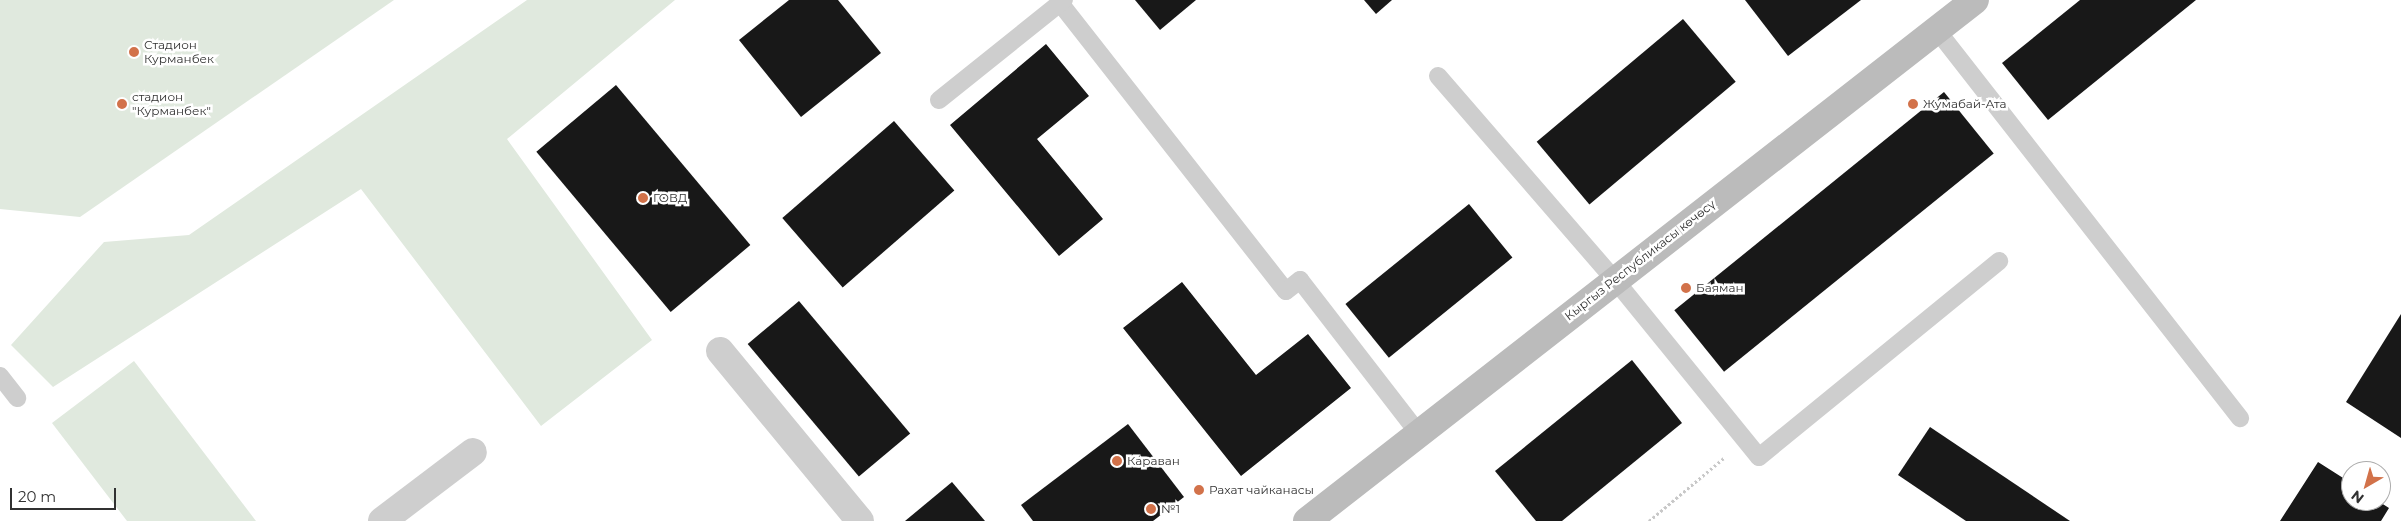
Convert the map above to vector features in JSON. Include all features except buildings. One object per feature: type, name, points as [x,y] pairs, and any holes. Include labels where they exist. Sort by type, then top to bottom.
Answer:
[{"type":"main road","name":"Кыргыз Республикасы көчөсү","points":[[1307,521],[1975,0]]},
{"type":"street","points":[[720,351],[860,521]]},
{"type":"street","points":[[382,521],[473,452]]},
{"type":"lane","points":[[939,100],[1062,2],[1286,291],[1300,280],[1419,434]]},
{"type":"lane","points":[[1936,29],[2240,418]]},
{"type":"lane","points":[[1438,76],[1615,280],[1759,457],[1999,262]]},
{"type":"lane","points":[[0,376],[17,398]]},
{"type":"path","points":[[1649,521],[1745,441]]},
{"type":"shaded area","name":"стадион \"Курманбек\"","points":[[0,0],[394,0],[80,217],[0,209]]},
{"type":"shaded area","points":[[527,0],[675,0],[507,139],[652,340],[541,426],[361,189],[53,387],[11,345],[104,242],[189,235]]},
{"type":"shaded area","points":[[134,361],[256,521],[127,521],[52,423]]},
{"type":"place","name":"Стадион Курманбек","points":[[134,52]]},
{"type":"place","name":"стадион \"Курманбек\"","points":[[122,104]]},
{"type":"place","name":"Жумабай-Ата","points":[[1913,104]]},
{"type":"place","name":"ГОВД","points":[[643,198]]},
{"type":"place","name":"Баяман","points":[[1686,288]]},
{"type":"place","name":"Караван","points":[[1117,461]]},
{"type":"place","name":"Рахат чайканасы","points":[[1199,490]]},
{"type":"place","name":"№1","points":[[1151,509]]}]
